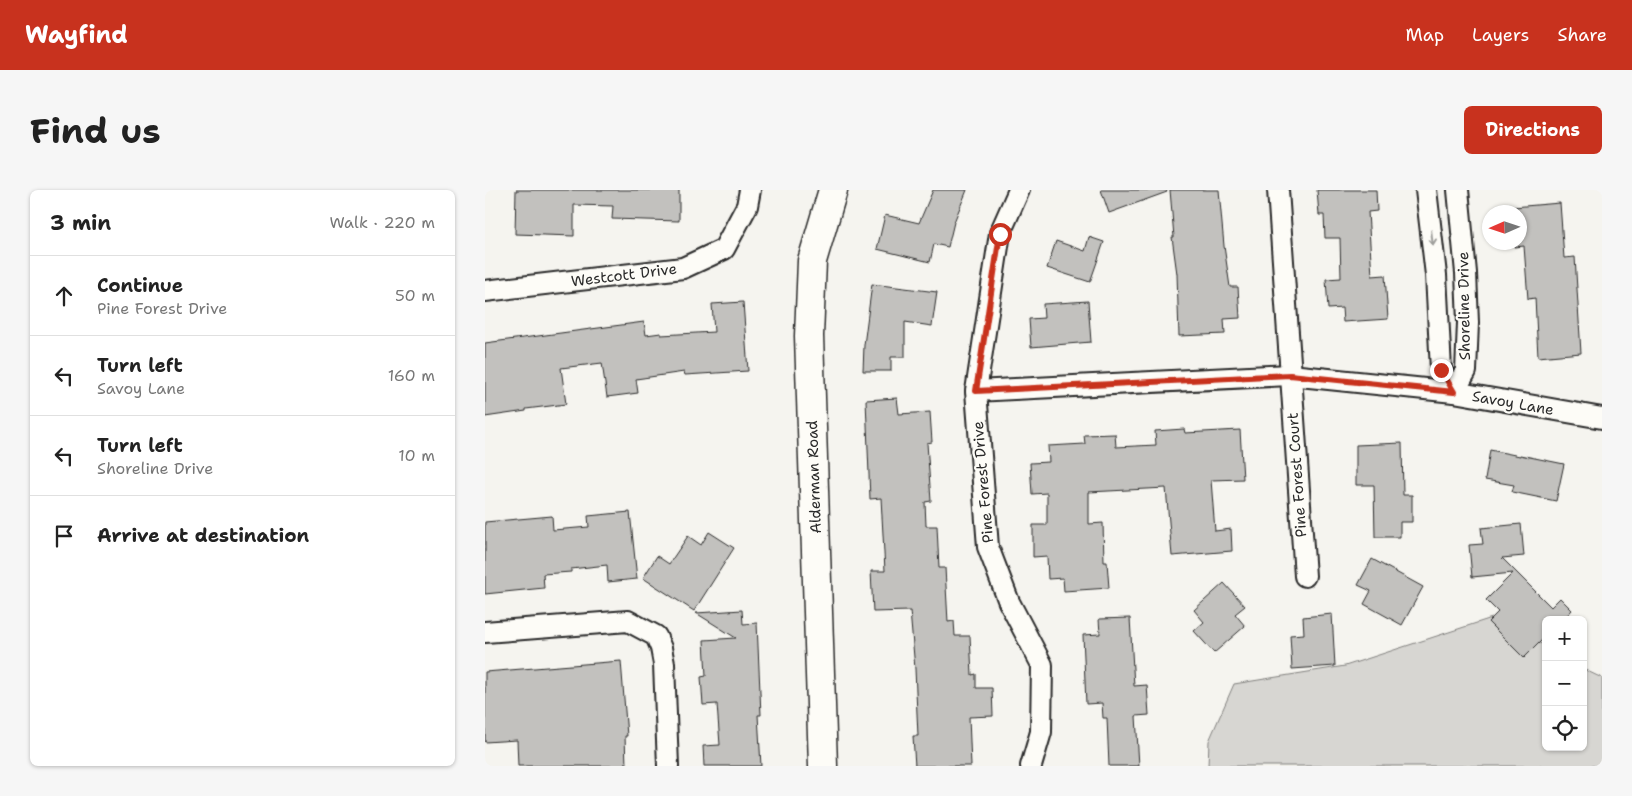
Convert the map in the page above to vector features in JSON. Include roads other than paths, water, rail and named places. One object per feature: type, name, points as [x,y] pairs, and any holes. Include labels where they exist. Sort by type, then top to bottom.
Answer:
[{"type":"street","name":"Westcott Drive","points":[[485,292],[683,268],[724,249],[747,206],[750,190]]},
{"type":"street","name":"Alderman Road","points":[[823,766],[809,336],[812,262],[833,190]]},
{"type":"street","name":"Pine Forest Drive","points":[[1019,190],[1000,234],[976,391],[988,547],[1009,602],[1042,665],[1041,732],[1031,766]]},
{"type":"street","points":[[1278,190],[1290,375]]},
{"type":"street","name":"Shoreline Drive","points":[[1426,190],[1436,275],[1441,370],[1454,392]]},
{"type":"street","name":"Shoreline Drive","points":[[1454,392],[1465,371],[1468,323],[1466,273],[1457,190]]},
{"type":"street","name":"Savoy Lane","points":[[976,391],[1290,375],[1454,392],[1602,418]]},
{"type":"street","name":"Pine Forest Court","points":[[1290,375],[1305,576]]},
{"type":"street","points":[[485,632],[628,621],[656,636],[661,648],[664,664],[668,766]]}]
